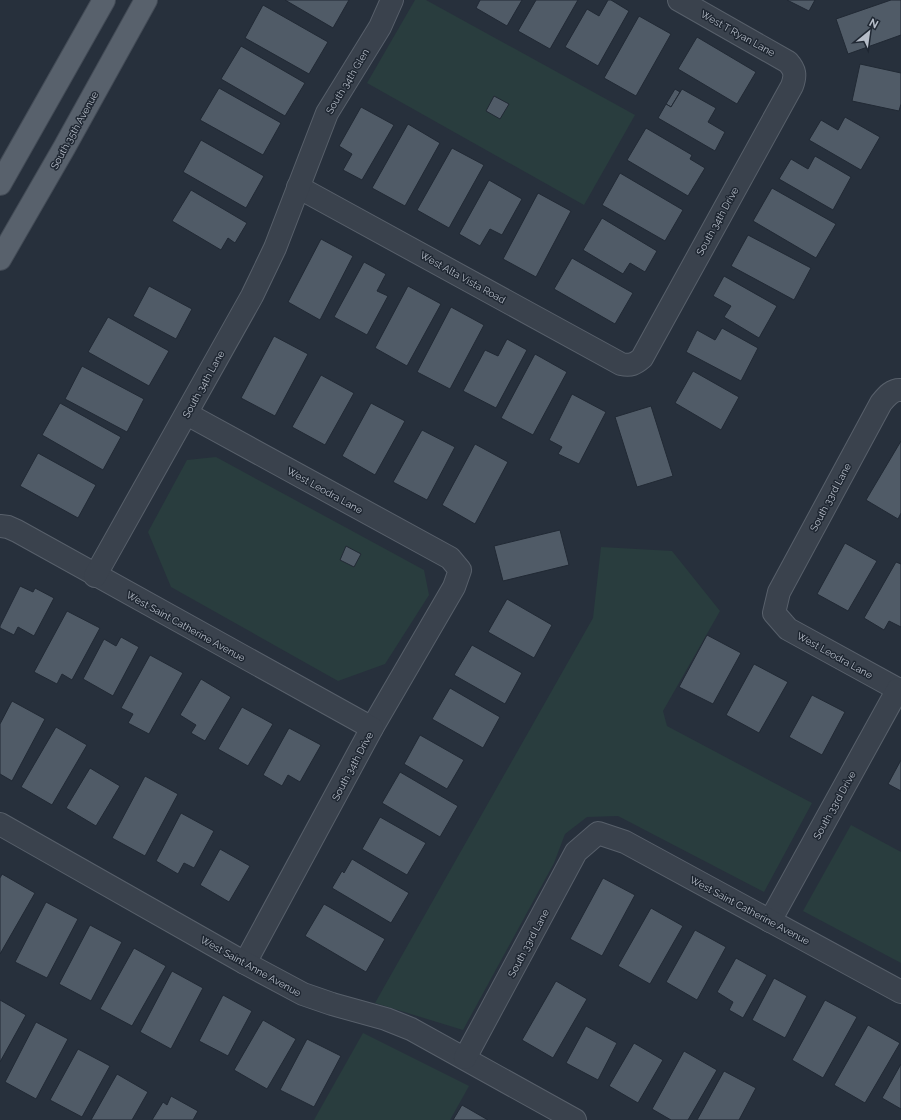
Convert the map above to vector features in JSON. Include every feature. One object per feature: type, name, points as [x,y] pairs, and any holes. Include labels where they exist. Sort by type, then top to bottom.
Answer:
[{"type":"main road","points":[[0,184],[104,0]]},
{"type":"main road","name":"South 35th Avenue","points":[[0,259],[68,142],[146,0]]},
{"type":"street","name":"South 34th Glen","points":[[298,187],[327,113],[380,27],[392,0]]},
{"type":"street","name":"West T Ryan Lane","points":[[679,0],[779,56],[788,62],[795,70]]},
{"type":"street","name":"South 34th Drive","points":[[630,366],[642,358],[646,351],[792,86],[795,78],[795,70]]},
{"type":"street","name":"West Alta Vista Road","points":[[298,187],[621,364],[630,366]]},
{"type":"street","name":"South 34th Lane","points":[[95,576],[255,290],[274,248],[298,187]]},
{"type":"street","name":"South 33rd Lane","points":[[774,613],[779,592],[881,403],[887,395],[899,390]]},
{"type":"street","name":"West Leodra Lane","points":[[187,414],[450,558],[460,570]]},
{"type":"street","name":"West Saint Catherine Avenue","points":[[0,526],[8,527],[17,531],[95,576],[372,728]]},
{"type":"street","name":"South 34th Drive","points":[[245,963],[372,728],[454,587],[460,570]]},
{"type":"street","name":"West Leodra Lane","points":[[774,613],[788,629],[900,690]]},
{"type":"street","name":"South 33rd Drive","points":[[770,921],[900,690]]},
{"type":"street","name":"West Saint Anne Avenue","points":[[0,824],[302,994],[386,1019],[411,1029],[576,1120]]},
{"type":"street","name":"South 33rd Lane","points":[[465,1058],[576,852],[598,833]]},
{"type":"street","name":"West Saint Catherine Avenue","points":[[598,833],[625,842],[901,992]]},
{"type":"green space","points":[[415,0],[426,0],[635,115],[584,205],[367,83]]},
{"type":"green space","points":[[216,457],[424,570],[429,595],[385,664],[338,681],[171,587],[148,532],[187,460]]},
{"type":"green space","points":[[601,547],[672,551],[720,611],[663,711],[667,726],[812,803],[764,892],[618,816],[587,817],[565,834],[554,863],[463,1030],[375,1003],[593,618]]},
{"type":"green space","points":[[851,825],[901,852],[901,963],[803,911]]},
{"type":"green space","points":[[363,1033],[469,1086],[450,1120],[314,1120]]},
{"type":"building","points":[[285,0],[349,0],[333,28]]},
{"type":"building","points":[[480,0],[522,0],[507,26],[476,8]]},
{"type":"building","points":[[536,0],[578,0],[550,49],[518,31]]},
{"type":"building","points":[[608,0],[611,0],[629,11],[598,66],[565,47],[587,9],[599,16]]},
{"type":"building","points":[[787,0],[815,0],[809,11]]},
{"type":"building","points":[[891,0],[901,0],[901,35],[848,54],[836,19]]},
{"type":"building","points":[[263,5],[328,42],[309,74],[245,38]]},
{"type":"building","points":[[639,16],[671,34],[636,96],[604,78]]},
{"type":"building","points":[[697,37],[756,72],[737,104],[678,69]]},
{"type":"building","points":[[241,46],[305,83],[285,116],[221,79]]},
{"type":"building","points":[[860,64],[901,73],[901,104],[899,111],[852,101]]},
{"type":"building","points":[[219,88],[281,123],[263,155],[200,120]]},
{"type":"building","points":[[675,89],[680,92],[671,107],[666,104]]},
{"type":"building","points":[[682,89],[716,108],[708,122],[725,132],[715,151],[658,118],[666,104],[671,107]]},
{"type":"building","points":[[494,96],[509,104],[500,119],[486,111]]},
{"type":"building","points":[[361,107],[394,125],[362,180],[343,170],[352,154],[339,146]]},
{"type":"building","points":[[845,117],[880,137],[861,170],[809,140],[821,120],[838,130]]},
{"type":"building","points":[[408,124],[440,143],[405,206],[372,188]]},
{"type":"building","points":[[646,128],[692,155],[690,159],[705,168],[688,196],[627,160]]},
{"type":"building","points":[[201,140],[264,176],[246,208],[183,172]]},
{"type":"building","points":[[452,148],[484,165],[449,228],[417,210]]},
{"type":"building","points":[[815,156],[851,177],[833,210],[779,179],[791,159],[808,169]]},
{"type":"building","points":[[620,173],[683,210],[665,241],[602,205]]},
{"type":"building","points":[[489,180],[522,199],[502,235],[490,229],[480,246],[459,234]]},
{"type":"building","points":[[772,188],[836,224],[816,258],[753,221]]},
{"type":"building","points":[[191,190],[247,223],[235,243],[228,238],[221,250],[172,221]]},
{"type":"building","points":[[538,193],[571,211],[536,277],[503,259]]},
{"type":"building","points":[[602,218],[657,251],[645,272],[630,263],[623,274],[583,250]]},
{"type":"building","points":[[748,235],[811,268],[794,300],[731,266]]},
{"type":"building","points":[[321,239],[353,256],[320,320],[288,302]]},
{"type":"building","points":[[572,258],[633,293],[615,324],[554,289]]},
{"type":"building","points":[[364,262],[386,274],[377,291],[388,296],[367,335],[334,317]]},
{"type":"building","points":[[724,276],[777,306],[759,338],[724,317],[731,306],[713,296]]},
{"type":"building","points":[[149,286],[192,309],[176,339],[133,316]]},
{"type":"building","points":[[408,286],[441,304],[407,366],[375,348]]},
{"type":"building","points":[[451,307],[484,325],[450,389],[417,372]]},
{"type":"building","points":[[108,317],[169,351],[149,386],[88,352]]},
{"type":"building","points":[[722,328],[758,348],[741,381],[686,352],[697,330],[715,340]]},
{"type":"building","points":[[274,336],[308,354],[275,416],[241,398]]},
{"type":"building","points":[[507,339],[527,350],[496,408],[463,391],[485,350],[498,356]]},
{"type":"building","points":[[535,354],[567,372],[533,435],[501,418]]},
{"type":"building","points":[[82,366],[144,399],[127,432],[65,399]]},
{"type":"building","points":[[693,371],[739,397],[721,430],[675,403]]},
{"type":"building","points":[[321,375],[354,393],[325,445],[292,427]]},
{"type":"building","points":[[572,394],[606,412],[579,464],[558,454],[562,447],[549,440]]},
{"type":"building","points":[[60,403],[121,437],[103,470],[42,435]]},
{"type":"building","points":[[371,403],[405,421],[375,475],[342,456]]},
{"type":"building","points":[[651,406],[673,476],[637,487],[615,417]]},
{"type":"building","points":[[422,430],[455,447],[427,500],[393,482]]},
{"type":"building","points":[[901,441],[901,513],[898,519],[866,500]]},
{"type":"building","points":[[475,444],[508,462],[475,524],[442,505]]},
{"type":"building","points":[[38,453],[96,485],[78,518],[20,486]]},
{"type":"building","points":[[560,530],[569,565],[503,581],[494,546]]},
{"type":"building","points":[[845,543],[877,561],[848,611],[817,594]]},
{"type":"building","points":[[346,546],[361,554],[354,567],[340,560]]},
{"type":"building","points":[[896,562],[901,564],[901,627],[889,621],[884,630],[864,618]]},
{"type":"building","points":[[20,586],[33,592],[35,588],[54,598],[34,636],[18,627],[14,635],[0,628]]},
{"type":"building","points":[[507,599],[552,625],[534,658],[488,632]]},
{"type":"building","points":[[67,611],[100,628],[72,680],[62,674],[57,684],[34,672]]},
{"type":"building","points":[[707,635],[741,653],[713,704],[679,687]]},
{"type":"building","points":[[121,637],[139,647],[113,696],[83,679],[104,639],[116,646]]},
{"type":"building","points":[[472,645],[522,673],[505,704],[454,675]]},
{"type":"building","points":[[150,655],[183,673],[149,734],[128,723],[133,714],[121,708]]},
{"type":"building","points":[[754,664],[788,682],[759,733],[726,715]]},
{"type":"building","points":[[201,679],[231,697],[205,741],[191,733],[196,725],[180,715]]},
{"type":"building","points":[[450,688],[500,717],[483,748],[432,719]]},
{"type":"building","points":[[812,695],[845,712],[822,755],[789,737]]},
{"type":"building","points":[[12,701],[45,719],[12,781],[0,774],[0,724]]},
{"type":"building","points":[[242,707],[273,724],[248,766],[218,749]]},
{"type":"building","points":[[56,727],[87,745],[52,805],[21,787]]},
{"type":"building","points":[[289,728],[321,745],[300,782],[288,775],[282,786],[263,775]]},
{"type":"building","points":[[420,735],[464,760],[447,789],[404,764]]},
{"type":"building","points":[[901,760],[901,791],[888,784]]},
{"type":"building","points":[[90,768],[120,786],[96,826],[66,808]]},
{"type":"building","points":[[400,772],[458,806],[440,837],[382,803]]},
{"type":"building","points":[[145,776],[178,794],[145,856],[112,838]]},
{"type":"building","points":[[181,813],[214,831],[194,868],[184,863],[178,874],[156,861]]},
{"type":"building","points":[[380,817],[426,843],[407,875],[362,849]]},
{"type":"building","points":[[220,849],[250,866],[229,902],[200,885]]},
{"type":"building","points":[[352,859],[409,893],[391,923],[332,888],[342,871],[344,873]]},
{"type":"building","points":[[2,874],[35,893],[0,954],[0,878]]},
{"type":"building","points":[[603,878],[635,895],[602,956],[570,939]]},
{"type":"building","points":[[46,902],[78,919],[47,978],[15,962]]},
{"type":"building","points":[[324,904],[385,939],[366,972],[305,936]]},
{"type":"building","points":[[651,908],[683,926],[650,984],[618,966]]},
{"type":"building","points":[[90,925],[122,942],[91,1001],[59,984]]},
{"type":"building","points":[[695,930],[726,947],[697,1000],[666,982]]},
{"type":"building","points":[[134,948],[166,966],[132,1026],[100,1009]]},
{"type":"building","points":[[736,958],[767,975],[743,1018],[729,1010],[733,1002],[717,992]]},
{"type":"building","points":[[172,971],[203,988],[171,1049],[140,1032]]},
{"type":"building","points":[[774,978],[807,996],[785,1038],[752,1020]]},
{"type":"building","points":[[556,981],[587,999],[553,1058],[522,1040]]},
{"type":"building","points":[[223,995],[252,1011],[228,1056],[199,1041]]},
{"type":"building","points":[[0,1000],[26,1015],[0,1062]]},
{"type":"building","points":[[825,1000],[857,1017],[823,1078],[792,1060]]},
{"type":"building","points":[[263,1020],[296,1039],[267,1089],[234,1070]]},
{"type":"building","points":[[36,1022],[68,1039],[36,1099],[5,1082]]},
{"type":"building","points":[[868,1025],[900,1043],[865,1103],[834,1085]]},
{"type":"building","points":[[586,1026],[617,1043],[598,1080],[566,1063]]},
{"type":"building","points":[[307,1039],[341,1056],[314,1107],[280,1090]]},
{"type":"building","points":[[634,1043],[663,1060],[638,1103],[609,1086]]},
{"type":"building","points":[[78,1049],[110,1066],[82,1117],[50,1100]]},
{"type":"building","points":[[684,1051],[717,1070],[688,1120],[671,1120],[652,1109]]},
{"type":"building","points":[[901,1064],[901,1109],[882,1098]]},
{"type":"building","points":[[724,1071],[756,1088],[739,1120],[697,1120]]},
{"type":"building","points":[[117,1074],[148,1092],[132,1120],[91,1120]]},
{"type":"building","points":[[171,1096],[198,1111],[193,1120],[152,1120],[163,1102],[167,1105]]},
{"type":"building","points":[[462,1105],[488,1120],[453,1120]]}]
